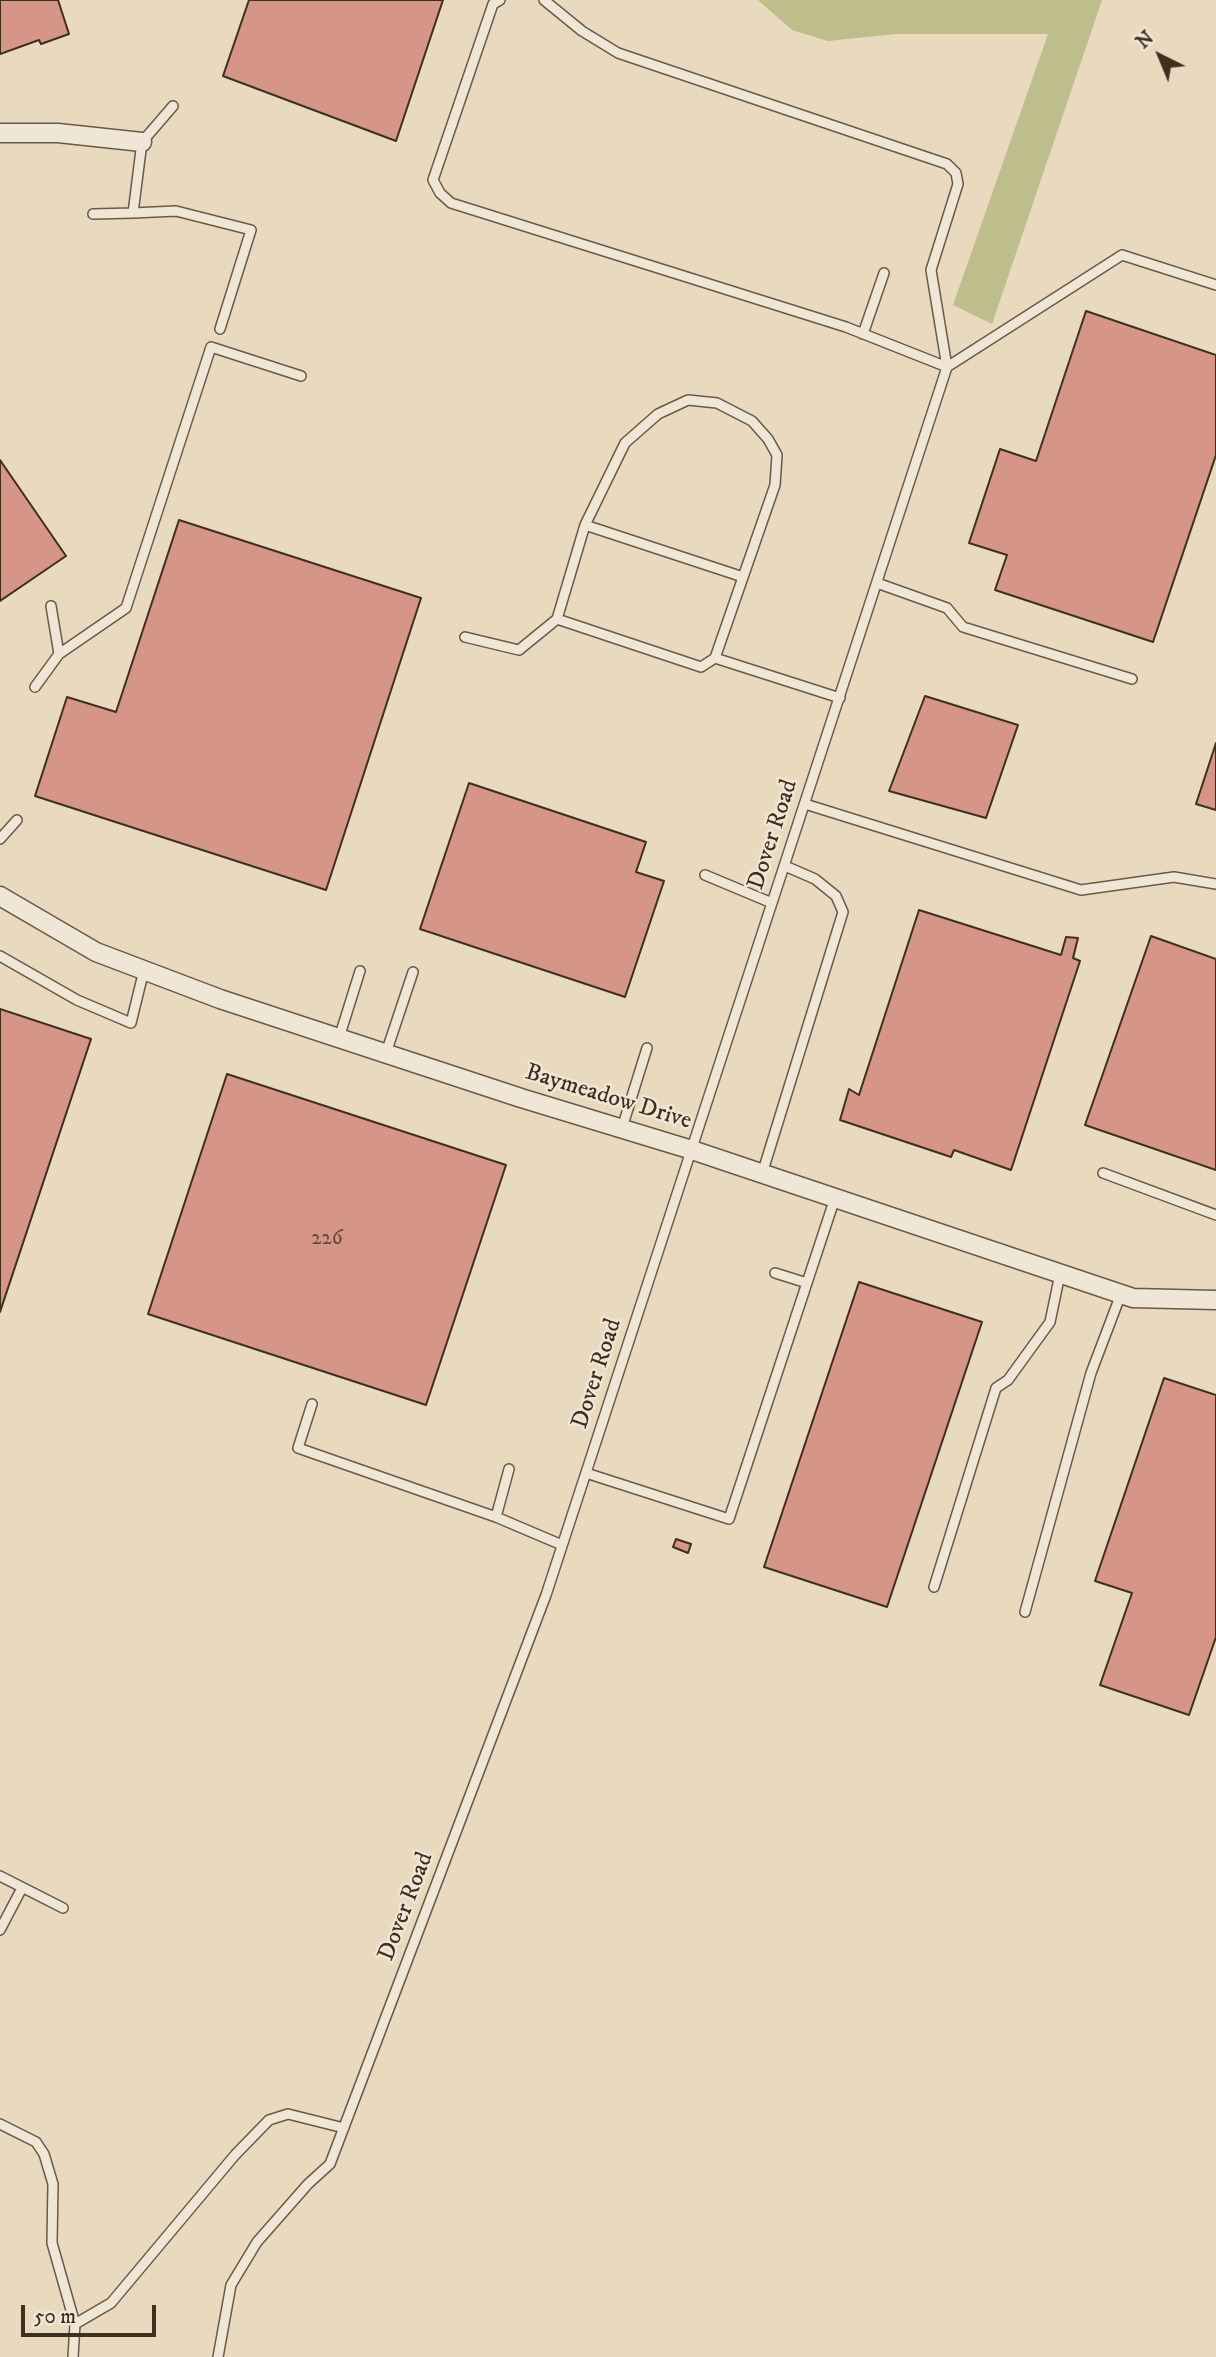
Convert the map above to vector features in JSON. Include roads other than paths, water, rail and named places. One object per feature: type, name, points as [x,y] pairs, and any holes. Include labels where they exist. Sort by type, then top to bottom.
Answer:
[{"type":"street","points":[[0,133],[58,132],[142,142]]},
{"type":"street","name":"Baymeadow Drive","points":[[0,896],[96,952],[339,1038],[692,1150],[1121,1294],[1133,1297],[1216,1300]]},
{"type":"lane","points":[[500,0],[494,4],[433,180],[440,193],[451,203],[863,334],[947,367]]},
{"type":"lane","points":[[544,0],[582,30],[618,53],[947,164],[956,173],[958,184],[932,270],[947,367]]},
{"type":"lane","points":[[133,214],[142,142],[173,106]]},
{"type":"lane","points":[[93,214],[176,211],[251,230],[220,329]]},
{"type":"lane","points":[[947,367],[1122,255],[1216,285]]},
{"type":"lane","points":[[863,334],[884,273]]},
{"type":"lane","points":[[35,687],[59,653],[126,608],[211,347],[301,376]]},
{"type":"lane","name":"Dover Road","points":[[218,2357],[232,2285],[257,2242],[307,2184],[330,2164],[541,1608],[947,367]]},
{"type":"lane","points":[[465,636],[519,650],[557,619],[584,525],[625,443],[658,414],[688,400],[717,403],[752,421],[768,439],[777,455],[775,485],[715,658],[701,667],[557,619]]},
{"type":"lane","points":[[584,525],[743,577]]},
{"type":"lane","points":[[877,583],[947,608],[963,627],[1132,679]]},
{"type":"lane","points":[[51,606],[59,653]]},
{"type":"lane","points":[[715,658],[839,698]]},
{"type":"lane","points":[[805,804],[1081,890],[1174,877],[1216,884]]},
{"type":"lane","points":[[0,839],[18,820]]},
{"type":"lane","points":[[762,1174],[843,912],[836,896],[816,879],[785,866]]},
{"type":"lane","points":[[705,875],[772,903]]},
{"type":"lane","points":[[0,956],[77,1000],[131,1023],[144,970]]},
{"type":"lane","points":[[339,1038],[360,971]]},
{"type":"lane","points":[[386,1053],[413,972]]},
{"type":"lane","points":[[622,1128],[647,1048]]},
{"type":"lane","points":[[1103,1173],[1216,1215]]},
{"type":"lane","points":[[586,1473],[729,1519],[835,1198]]},
{"type":"lane","points":[[775,1273],[807,1283]]},
{"type":"lane","points":[[933,1587],[996,1388],[1008,1380],[1050,1322],[1060,1274]]},
{"type":"lane","points":[[1025,1612],[1091,1373],[1121,1294]]},
{"type":"lane","points":[[312,1404],[298,1448],[496,1517],[562,1545]]},
{"type":"lane","points":[[496,1517],[509,1469]]},
{"type":"lane","points":[[0,1876],[63,1908]]},
{"type":"lane","points":[[0,1930],[22,1888]]},
{"type":"lane","points":[[75,2324],[111,2303],[235,2155],[269,2119],[288,2113],[344,2129]]},
{"type":"lane","points":[[0,2124],[36,2142],[44,2154],[53,2184],[52,2243],[75,2324],[73,2357]]}]
